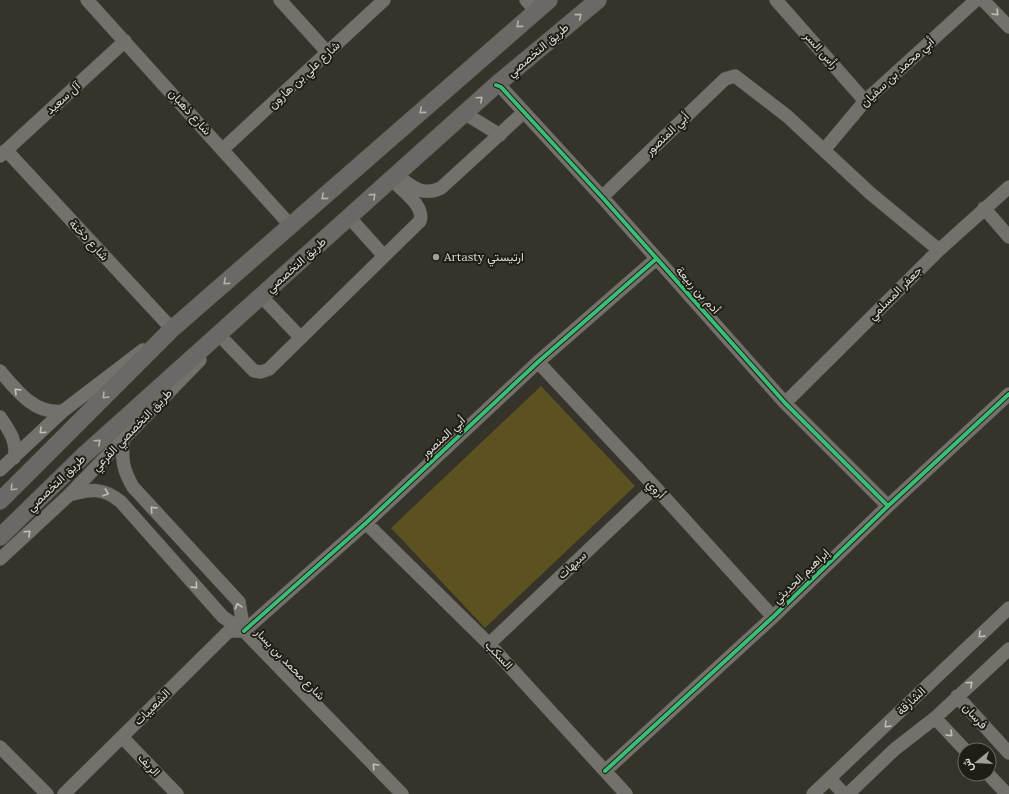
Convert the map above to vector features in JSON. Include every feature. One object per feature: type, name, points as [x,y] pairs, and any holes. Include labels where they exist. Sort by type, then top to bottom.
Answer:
[{"type":"main road","points":[[0,501],[172,329],[291,226],[531,5],[549,0]]},
{"type":"main road","name":"طريق التخصصي","points":[[0,537],[84,455],[393,177],[496,85],[598,0]]},
{"type":"street","name":"شارع ذهبان","points":[[87,0],[291,226]]},
{"type":"street","points":[[280,0],[328,53]]},
{"type":"street","name":"شارع علي بن هارون","points":[[223,149],[384,0]]},
{"type":"street","name":"رأس السر","points":[[776,0],[865,100]]},
{"type":"street","name":"أبي محمد بن سفيان","points":[[824,150],[865,100],[976,0]]},
{"type":"street","points":[[983,0],[1009,27]]},
{"type":"street","name":"آل سعيد","points":[[3,153],[125,41]]},
{"type":"street","name":"أبي المنصور","points":[[602,197],[725,79],[735,76],[787,116],[824,150]]},
{"type":"street","name":"أدم بن ربيعة","points":[[496,85],[502,87],[602,197],[785,403],[888,506]]},
{"type":"street","points":[[393,177],[420,192],[431,193],[441,188],[500,136],[524,112]]},
{"type":"street","points":[[464,114],[500,136]]},
{"type":"street","points":[[824,150],[870,193],[939,250]]},
{"type":"street","name":"شارع دخنة","points":[[3,153],[172,329]]},
{"type":"street","points":[[222,338],[254,371],[261,372],[269,369],[420,221],[422,215],[419,208],[393,177]]},
{"type":"street","name":"جعفر المسلمي","points":[[785,403],[939,250],[1009,187]]},
{"type":"street","points":[[984,208],[1009,236]]},
{"type":"street","points":[[349,217],[384,256]]},
{"type":"street","name":"أبي المنصور","points":[[244,631],[366,523],[538,362],[656,259]]},
{"type":"street","points":[[261,296],[301,338]]},
{"type":"street","name":"طريق التخصصي الفرعي","points":[[0,559],[68,496],[261,296]]},
{"type":"street","points":[[0,470],[63,411],[172,329]]},
{"type":"street","name":"أروي","points":[[538,362],[655,487],[773,617]]},
{"type":"street","points":[[0,371],[17,391],[32,404],[49,412],[63,411]]},
{"type":"street","points":[[0,382],[2,387],[0,389]]},
{"type":"street","name":"إبراهيم الحديثي","points":[[605,771],[773,617],[888,506],[1009,394]]},
{"type":"street","points":[[0,417],[9,430],[16,448],[14,458]]},
{"type":"street","name":"شارع محمد بن يسار","points":[[123,439],[122,463],[124,472],[133,487],[238,602],[244,631]]},
{"type":"street","name":"سيهات","points":[[489,644],[655,487]]},
{"type":"street","name":"شارع محمد بن يسار","points":[[68,496],[86,491],[110,493],[121,502],[223,617],[244,631],[402,794]]},
{"type":"street","name":"السكب","points":[[366,523],[489,644],[626,794]]},
{"type":"street","name":"الشارقة","points":[[813,794],[1009,608]]},
{"type":"street","name":"الشعيبات","points":[[64,794],[229,631],[244,631]]},
{"type":"street","points":[[848,794],[895,749],[935,718],[1009,648]]},
{"type":"street","name":"فرسان","points":[[957,696],[1009,753]]},
{"type":"street","points":[[935,718],[958,742]]},
{"type":"street","name":"الريف","points":[[122,737],[177,794]]},
{"type":"street","points":[[2,753],[47,794]]},
{"type":"street","points":[[830,779],[844,794]]},
{"type":"street","points":[[996,782],[1007,794]]},
{"type":"shaded area","points":[[541,386],[635,486],[485,628],[391,528]]},
{"type":"cycle path","points":[[496,85],[501,87],[602,197],[785,403],[888,506]]},
{"type":"cycle path","points":[[244,631],[366,523],[538,362],[656,259]]},
{"type":"cycle path","points":[[605,771],[773,617],[888,506],[1009,394]]},
{"type":"place","name":"Artasty ارتيستي","points":[[436,257]]}]
